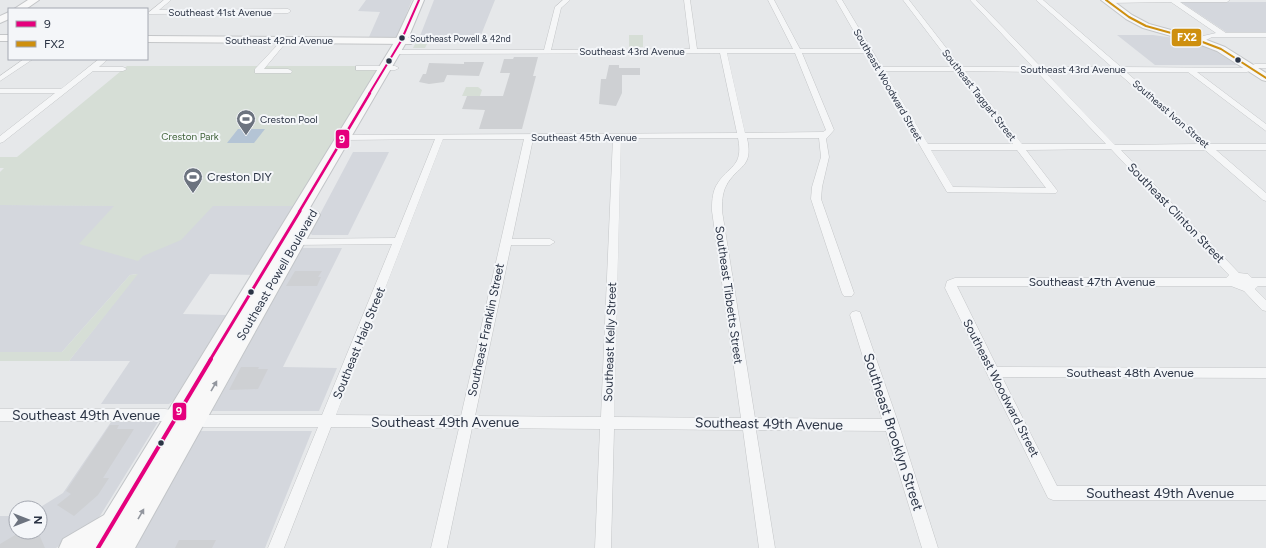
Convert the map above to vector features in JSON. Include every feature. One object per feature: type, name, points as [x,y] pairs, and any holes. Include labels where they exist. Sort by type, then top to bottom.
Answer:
[{"type":"main road","name":"Southeast Powell Boulevard","points":[[403,46],[419,0]]},
{"type":"main road","name":"Southeast Powell Boulevard","points":[[122,548],[186,418],[403,46],[428,0]]},
{"type":"main road","name":"Southeast Powell Boulevard","points":[[98,548],[186,418]]},
{"type":"main road","points":[[72,548],[115,521]]},
{"type":"street","points":[[21,8],[34,0]]},
{"type":"street","points":[[149,14],[168,0]]},
{"type":"street","points":[[547,51],[558,7],[567,0]]},
{"type":"street","points":[[687,0],[694,51]]},
{"type":"street","points":[[771,0],[797,51],[830,130],[822,139],[825,157],[817,187],[816,199],[848,293]]},
{"type":"street","name":"Southeast Woodward Street","points":[[839,0],[950,190],[1053,191]]},
{"type":"street","name":"Southeast Taggart Street","points":[[906,0],[1053,191]]},
{"type":"street","name":"Southeast Clinton Street","points":[[973,0],[1113,147],[1235,279],[1245,278],[1266,307]]},
{"type":"street","name":"Southeast Ivon Street","points":[[1039,0],[1266,198]]},
{"type":"street","points":[[1172,0],[1224,35]]},
{"type":"street","points":[[1106,1],[1227,0]]},
{"type":"street","points":[[1106,1],[1129,17],[1146,26],[1200,41],[1226,52],[1266,78]]},
{"type":"street","name":"Southeast 41st Avenue","points":[[149,14],[288,12]]},
{"type":"street","points":[[1200,41],[1207,36],[1266,35]]},
{"type":"street","name":"Southeast 42nd Avenue","points":[[148,39],[285,40],[403,46]]},
{"type":"street","points":[[285,40],[258,71],[288,71]]},
{"type":"street","name":"Southeast 43rd Avenue","points":[[403,46],[547,51],[869,51]]},
{"type":"street","name":"Southeast Tibbetts Street","points":[[723,51],[743,136],[744,155],[738,167],[721,187],[717,197],[717,211],[767,548]]},
{"type":"street","points":[[0,79],[28,60]]},
{"type":"street","points":[[0,140],[103,60]]},
{"type":"street","name":"Southeast 43rd Avenue","points":[[879,69],[1247,70],[1255,66],[1266,66]]},
{"type":"street","points":[[359,68],[390,68]]},
{"type":"street","points":[[91,69],[123,69]]},
{"type":"street","points":[[1190,70],[1266,128]]},
{"type":"street","points":[[0,91],[63,91]]},
{"type":"street","name":"Southeast 45th Avenue","points":[[350,137],[825,135]]},
{"type":"street","name":"Southeast Kelly Street","points":[[603,548],[617,136]]},
{"type":"street","name":"Southeast Haig Street","points":[[276,548],[440,137]]},
{"type":"street","name":"Southeast Franklin Street","points":[[439,548],[529,137]]},
{"type":"street","points":[[924,147],[1266,147]]},
{"type":"street","points":[[289,242],[399,241]]},
{"type":"street","points":[[505,242],[550,242]]},
{"type":"street","name":"Southeast 47th Avenue","points":[[951,284],[955,282],[1235,279]]},
{"type":"street","points":[[1249,285],[1266,282]]},
{"type":"street","name":"Southeast Woodward Street","points":[[951,284],[951,288],[1053,493]]},
{"type":"street","name":"Southeast Brooklyn Street","points":[[856,316],[930,548]]},
{"type":"street","name":"Southeast 48th Avenue","points":[[994,372],[1266,373]]},
{"type":"street","name":"Southeast 49th Avenue","points":[[0,415],[165,415],[204,421],[892,426]]},
{"type":"street","name":"Southeast 49th Avenue","points":[[1053,493],[1266,493]]},
{"type":"shaded area","points":[[366,0],[412,0],[397,37],[369,37],[380,12],[358,11]]},
{"type":"shaded area","points":[[434,0],[495,0],[481,35],[420,36]]},
{"type":"shaded area","points":[[1181,2],[1266,2],[1266,32],[1226,32]]},
{"type":"shaded area","points":[[1117,35],[1153,35],[1189,40],[1216,50],[1239,65],[1155,65]]},
{"type":"shaded area","points":[[353,152],[389,152],[348,235],[312,235],[310,233]]},
{"type":"shaded area","points":[[0,205],[297,206],[256,275],[210,274],[183,314],[226,315],[173,401],[169,404],[101,404],[130,361],[69,361],[137,274],[130,275],[62,352],[0,352]]},
{"type":"shaded area","points":[[302,248],[342,248],[283,367],[337,368],[319,411],[212,411]]},
{"type":"shaded area","points":[[111,422],[158,422],[100,516],[83,532],[56,548],[0,548],[0,516],[8,516],[8,540],[48,540],[48,502],[63,493]]},
{"type":"shaded area","points":[[199,431],[312,431],[265,548],[134,548]]},
{"type":"green space","points":[[629,35],[643,35],[643,47],[629,47]]},
{"type":"green space","points":[[419,36],[431,36],[425,48],[413,48]]},
{"type":"green space","name":"Creston Park","points":[[127,66],[379,66],[358,106],[297,206],[213,206],[181,240],[143,256],[138,261],[79,244],[114,206],[0,205],[0,172],[4,168],[0,168],[0,157],[17,157]]},
{"type":"green space","points":[[466,87],[478,87],[482,90],[480,96],[462,96]]},
{"type":"green space","points":[[138,274],[69,361],[0,361],[0,352],[62,352],[130,275]]},
{"type":"water","name":"Creston Pool","points":[[238,129],[265,129],[254,143],[227,143]]},
{"type":"building","points":[[514,57],[538,57],[533,76],[536,76],[522,129],[479,129],[485,110],[462,109],[467,96],[503,96],[510,73],[500,73],[504,59],[513,59]]},
{"type":"building","points":[[464,62],[484,62],[479,76],[447,75],[444,82],[429,84],[419,82],[423,74],[426,74],[429,63],[464,64]]},
{"type":"building","points":[[609,65],[619,65],[619,68],[640,68],[640,75],[622,75],[622,93],[616,106],[599,104],[601,79],[606,79]]},
{"type":"building","points":[[295,271],[322,271],[318,277],[321,277],[317,286],[286,286]]},
{"type":"building","points":[[241,367],[259,367],[258,369],[268,369],[258,389],[229,390]]},
{"type":"building","points":[[110,425],[119,425],[117,429],[134,429],[103,478],[109,478],[98,495],[74,516],[57,505],[71,494],[66,491]]},
{"type":"building","points":[[8,539],[42,540],[45,548],[0,548],[0,544]]},
{"type":"building","points":[[179,540],[216,540],[212,548],[175,548]]},
{"type":"transit line","name":"9","points":[[98,548],[401,41],[419,0]]},
{"type":"transit line","name":"FX2","points":[[1106,0],[1129,17],[1146,26],[1200,41],[1221,49],[1266,78]]},
{"type":"place","name":"Southeast Powell & 42nd","points":[[402,38]]},
{"type":"place","name":"Creston Pool","points":[[246,136]]},
{"type":"place","name":"Creston DIY","points":[[193,194]]}]
